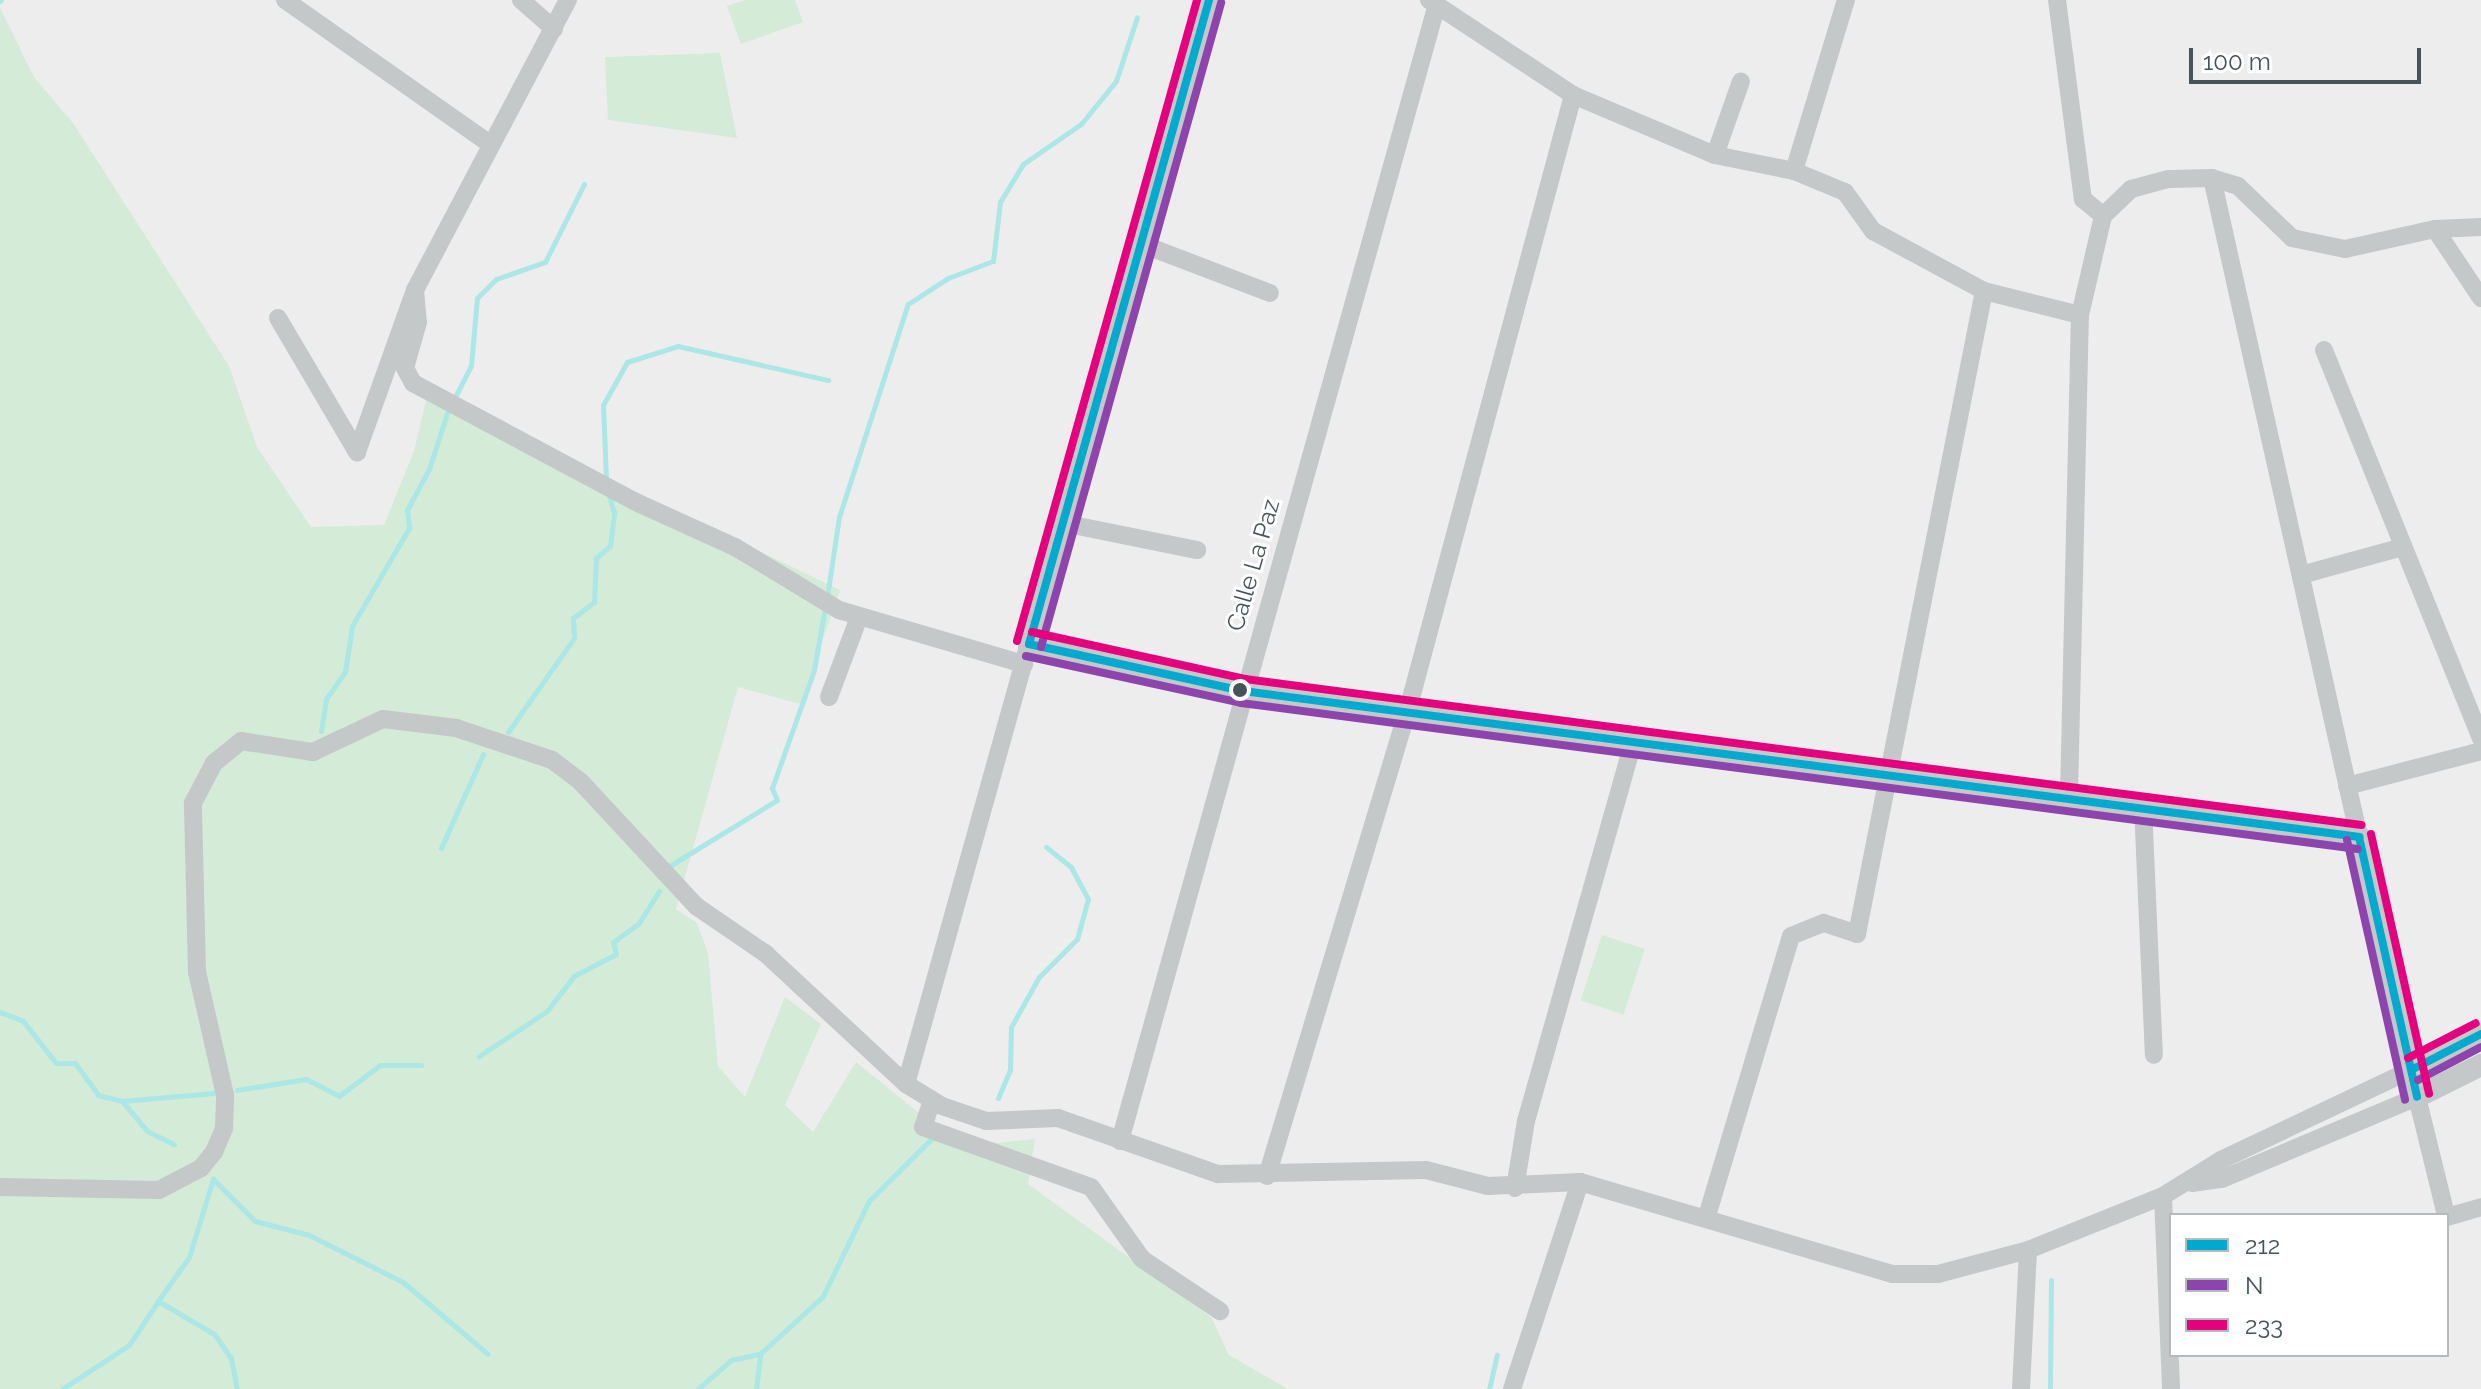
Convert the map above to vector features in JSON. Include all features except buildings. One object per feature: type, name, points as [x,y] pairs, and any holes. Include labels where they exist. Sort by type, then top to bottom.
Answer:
[{"type":"street","points":[[285,0],[491,145]]},
{"type":"street","points":[[278,318],[357,452],[415,290],[568,0]]},
{"type":"street","points":[[906,1084],[1209,0]]},
{"type":"street","points":[[1794,171],[1846,0]]},
{"type":"street","points":[[2057,0],[2083,199],[2103,216]]},
{"type":"street","points":[[1433,2],[1573,95],[1715,155],[1794,171],[1845,192],[1873,231],[1984,291],[2080,315]]},
{"type":"street","name":"Calle La Paz","points":[[1120,1141],[1433,2]]},
{"type":"street","points":[[528,3],[554,29]]},
{"type":"street","points":[[1715,155],[1741,81]]},
{"type":"street","points":[[1267,1176],[1407,713],[1573,95]]},
{"type":"street","points":[[2212,178],[2417,1097],[2446,1213]]},
{"type":"street","points":[[2069,796],[2080,315],[2103,216],[2131,189],[2169,179],[2212,178],[2238,186],[2292,238],[2345,249],[2435,229],[2481,227]]},
{"type":"street","points":[[2435,229],[2481,298]]},
{"type":"street","points":[[1139,243],[1270,293]]},
{"type":"street","points":[[415,290],[418,322],[405,368],[413,383],[859,617],[1026,654],[1243,691],[1633,743],[2069,796],[2359,837]]},
{"type":"street","points":[[1707,1216],[1791,936],[1824,923],[1857,934],[1893,774],[1984,291]]},
{"type":"street","points":[[2324,350],[2481,738]]},
{"type":"street","points":[[1063,523],[1197,550]]},
{"type":"street","points":[[2301,575],[2403,547]]},
{"type":"street","points":[[829,697],[859,617]]},
{"type":"street","points":[[0,1187],[159,1190],[201,1168],[214,1152],[224,1128],[225,1095],[197,972],[189,826],[206,775],[233,745],[252,740],[313,752],[383,719],[456,728],[552,760],[580,781],[696,906],[766,954],[844,1022],[906,1084],[932,1100],[986,1121],[1058,1118],[1218,1174],[1267,1176],[1426,1170],[1515,1188],[1580,1182],[1707,1216],[1893,1274],[1938,1274],[2028,1250],[2163,1196],[2221,1160],[2481,1034]]},
{"type":"street","points":[[1515,1188],[1526,1121],[1633,743]]},
{"type":"street","points":[[2347,786],[2481,751]]},
{"type":"street","points":[[2143,806],[2154,1055]]},
{"type":"street","points":[[2185,1184],[2222,1179],[2417,1097],[2481,1065]]},
{"type":"street","points":[[932,1100],[923,1127],[1091,1187],[1142,1259],[1220,1311]]},
{"type":"street","points":[[1512,1389],[1580,1182]]},
{"type":"street","points":[[2163,1196],[2169,1341]]},
{"type":"street","points":[[2449,1215],[2481,1207]]},
{"type":"street","points":[[2021,1389],[2028,1250]]},
{"type":"street","points":[[2170,1357],[2171,1389]]},
{"type":"green space","points":[[745,0],[795,0],[803,22],[741,44],[727,6]]},
{"type":"green space","points":[[0,8],[34,77],[73,123],[229,366],[257,447],[311,527],[384,525],[414,451],[428,392],[840,590],[800,704],[738,687],[676,909],[697,923],[708,953],[718,1066],[745,1097],[785,997],[821,1024],[785,1105],[813,1132],[856,1062],[940,1130],[997,1143],[1035,1139],[1028,1184],[1211,1317],[1229,1355],[1288,1389],[0,1389]]},
{"type":"green space","points":[[720,53],[737,138],[608,120],[605,57]]},
{"type":"green space","points":[[1602,935],[1645,949],[1623,1015],[1581,1001]]},
{"type":"waterway","points":[[827,597],[839,517],[908,304],[948,278],[993,261],[1000,202],[1023,164],[1081,124],[1116,81],[1137,17]]},
{"type":"waterway","points":[[454,399],[471,366],[477,298],[496,279],[545,262],[584,184]]},
{"type":"waterway","points":[[606,479],[603,405],[627,362],[678,346],[828,380]]},
{"type":"waterway","points":[[321,731],[326,699],[345,672],[352,626],[409,528],[407,510],[429,469],[449,407]]},
{"type":"waterway","points":[[508,732],[574,638],[573,618],[594,602],[596,558],[610,546],[614,513],[608,492]]},
{"type":"waterway","points":[[671,865],[777,800],[772,788],[814,670],[825,607]]},
{"type":"waterway","points":[[441,848],[483,754]]},
{"type":"waterway","points":[[998,1098],[1010,1070],[1011,1027],[1039,977],[1077,939],[1088,899],[1071,867],[1046,847]]},
{"type":"waterway","points":[[479,1056],[547,1011],[574,976],[616,954],[613,942],[639,923],[659,891]]},
{"type":"waterway","points":[[0,1012],[23,1021],[56,1063],[75,1063],[98,1095],[122,1101],[147,1131],[174,1144]]},
{"type":"waterway","points":[[237,1090],[306,1079],[339,1096],[380,1065],[421,1065]]},
{"type":"waterway","points":[[122,1101],[214,1093]]},
{"type":"waterway","points":[[756,1389],[760,1354],[823,1296],[869,1201],[934,1136]]},
{"type":"waterway","points":[[237,1389],[231,1358],[214,1334],[158,1301],[189,1257],[213,1179],[255,1221],[309,1235],[403,1282],[488,1354]]},
{"type":"waterway","points":[[2050,1389],[2051,1280]]},
{"type":"waterway","points":[[62,1389],[129,1345],[158,1301]]},
{"type":"waterway","points":[[698,1389],[731,1360],[760,1354]]},
{"type":"waterway","points":[[1489,1389],[1497,1355]]},
{"type":"transit line","name":"233","points":[[1017,641],[1197,0]]},
{"type":"transit line","name":"212","points":[[1029,644],[1209,0]]},
{"type":"transit line","name":"N","points":[[1041,647],[1221,3]]},
{"type":"transit line","name":"233","points":[[1032,632],[1245,679],[2361,825]]},
{"type":"transit line","name":"212","points":[[1029,644],[1243,691],[2359,837]]},
{"type":"transit line","name":"N","points":[[1026,656],[1241,703],[2357,849]]},
{"type":"transit line","name":"233","points":[[2371,834],[2429,1094]]},
{"type":"transit line","name":"212","points":[[2359,837],[2417,1097]]},
{"type":"transit line","name":"N","points":[[2347,840],[2405,1100]]},
{"type":"transit line","name":"233","points":[[2408,1058],[2476,1023]]},
{"type":"transit line","name":"212","points":[[2413,1069],[2481,1034]]},
{"type":"transit line","name":"N","points":[[2418,1080],[2481,1047]]}]
